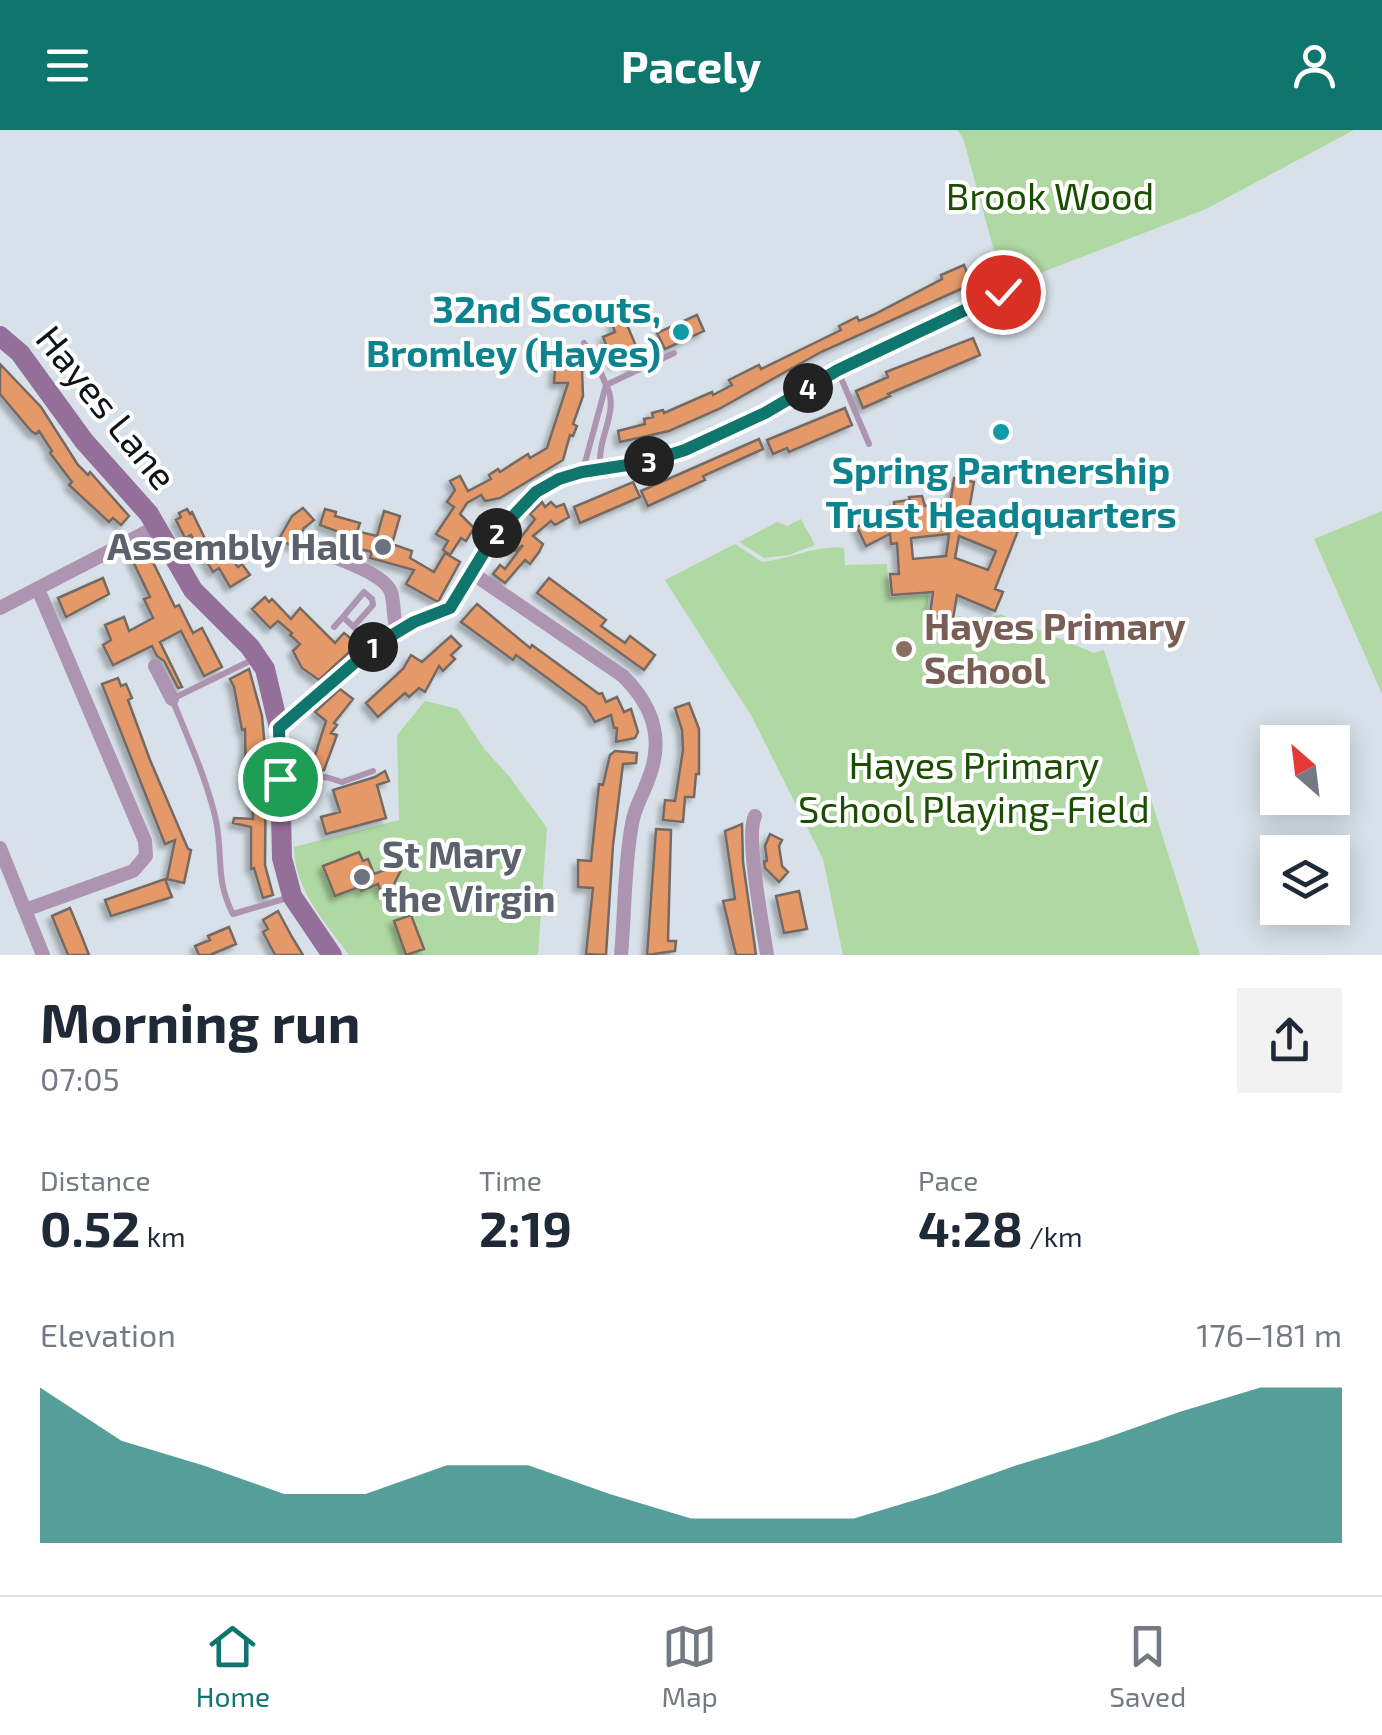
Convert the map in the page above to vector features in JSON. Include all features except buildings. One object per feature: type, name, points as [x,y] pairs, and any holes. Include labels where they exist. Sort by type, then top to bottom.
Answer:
[{"type":"main road","name":"Hayes Lane","points":[[0,336],[20,353],[84,441],[143,506],[193,590],[258,657]]},
{"type":"main road","points":[[258,657],[265,670],[279,728],[282,858],[292,896],[332,955]]},
{"type":"street","points":[[279,728],[374,646],[450,608],[494,536],[536,492],[582,472],[647,462],[685,450],[765,413],[838,370],[1003,292]]},
{"type":"street","points":[[0,608],[156,527]]},
{"type":"street","points":[[314,549],[383,580],[392,596],[392,617],[398,632]]},
{"type":"street","points":[[472,572],[622,676],[641,694],[650,710],[656,729],[656,754],[632,822],[622,955]]},
{"type":"street","points":[[25,910],[134,872],[146,856],[144,841],[38,589]]},
{"type":"street","points":[[154,666],[172,699]]},
{"type":"street","points":[[756,816],[751,824],[753,852],[767,955]]},
{"type":"street","points":[[0,848],[43,955]]},
{"type":"lane","points":[[584,343],[612,397],[599,448],[601,469]]},
{"type":"lane","points":[[582,472],[606,385],[674,353]]},
{"type":"lane","points":[[838,370],[868,444]]},
{"type":"lane","points":[[334,627],[364,592],[373,605],[354,626]]},
{"type":"lane","points":[[343,617],[374,646]]},
{"type":"lane","points":[[258,657],[172,699],[204,775],[217,822],[219,875],[233,914],[292,896]]},
{"type":"lane","points":[[280,779],[326,777],[342,782],[373,771]]},
{"type":"green space","name":"Brook Wood","points":[[957,130],[1354,130],[1206,209],[1004,287],[963,138]]},
{"type":"green space","points":[[1382,511],[1382,694],[1314,539]]},
{"type":"green space","points":[[801,519],[815,545],[789,555],[764,558],[739,542],[777,522],[787,526]]},
{"type":"green space","name":"Hayes Primary School Playing-Field","points":[[735,544],[762,562],[823,548],[844,548],[845,565],[887,564],[890,597],[929,594],[926,616],[956,622],[958,616],[983,620],[1000,614],[1094,653],[1104,650],[1200,955],[843,955],[823,859],[752,717],[665,580]]},
{"type":"green space","points":[[425,701],[458,709],[547,828],[538,955],[349,955],[305,891],[294,847],[399,820],[397,735]]},
{"type":"place","name":"32nd Scouts, Bromley (Hayes)","points":[[681,332]]},
{"type":"place","name":"Spring Partnership Trust Headquarters","points":[[1001,432]]},
{"type":"place","name":"Assembly Hall","points":[[383,547]]},
{"type":"place","name":"Hayes Primary School","points":[[904,649]]},
{"type":"place","name":"St Mary the Virgin","points":[[362,877]]},
{"type":"route","points":[[280,779],[279,728],[374,646],[414,622],[450,608],[494,536],[536,492],[582,472],[647,462],[685,450],[765,413],[838,370],[1003,292]]}]
